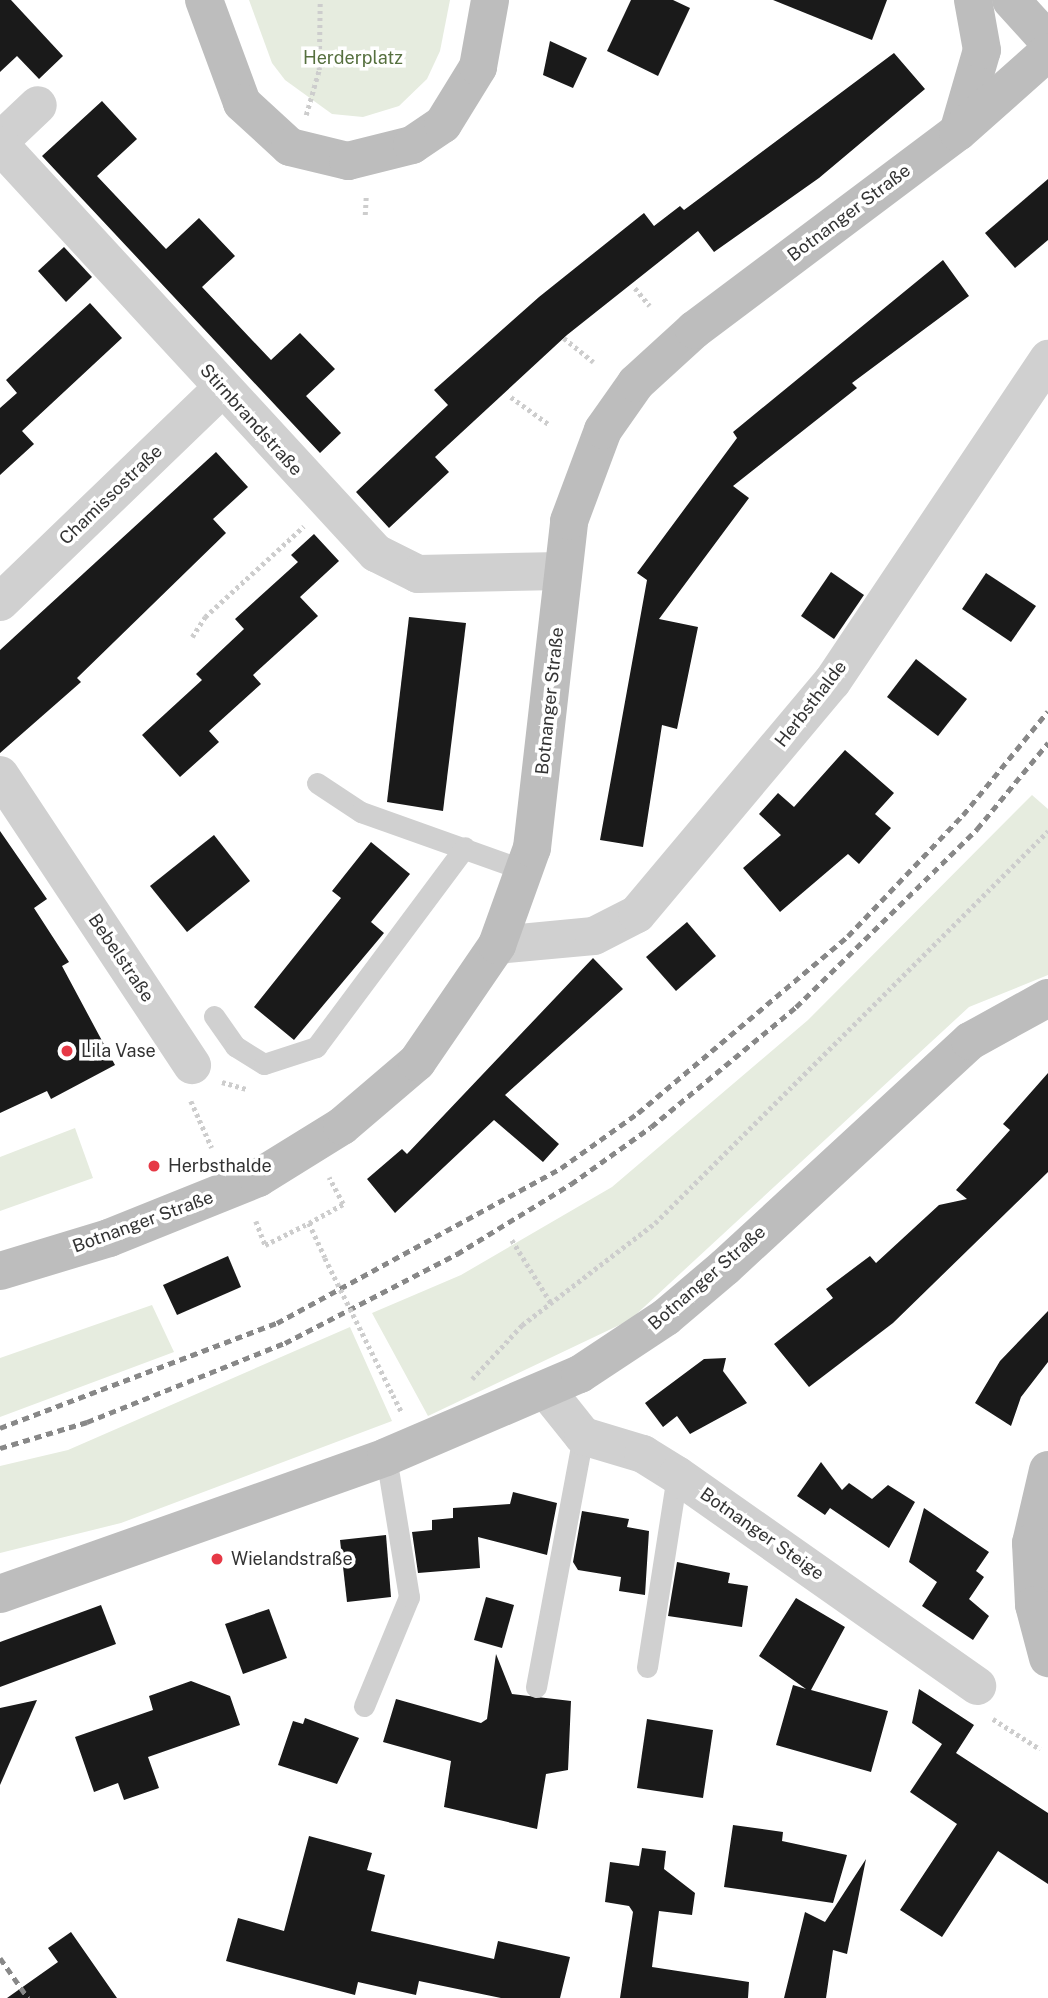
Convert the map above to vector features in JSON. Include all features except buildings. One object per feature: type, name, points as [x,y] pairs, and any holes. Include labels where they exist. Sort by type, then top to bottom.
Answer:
[{"type":"main road","points":[[204,0],[242,103],[290,147],[348,161],[378,158],[443,124],[478,67],[490,0]]},
{"type":"main road","points":[[958,132],[982,50],[973,0]]},
{"type":"main road","points":[[1011,0],[1048,41]]},
{"type":"main road","name":"Botnanger Straße","points":[[0,1270],[174,1213],[312,1147],[417,1062],[497,945],[524,870],[546,761],[561,571],[583,474],[603,430],[636,383],[694,330],[958,132],[1048,52]]},
{"type":"main road","name":"Botnanger Straße","points":[[0,1594],[386,1457],[547,1391],[666,1317],[929,1074],[992,1025],[1048,998]]},
{"type":"main road","points":[[1048,1471],[1031,1556],[1048,1658]]},
{"type":"street","points":[[0,143],[38,105]]},
{"type":"street","name":"Stirnbrandstraße","points":[[0,143],[328,504],[376,553],[418,574],[561,571]]},
{"type":"street","name":"Herbsthalde","points":[[497,945],[594,936],[637,914],[832,682],[1048,359]]},
{"type":"street","name":"Chamissostraße","points":[[0,602],[222,388]]},
{"type":"street","name":"Bebelstraße","points":[[0,775],[192,1065]]},
{"type":"street","points":[[547,1391],[583,1436]]},
{"type":"street","name":"Botnanger Steige","points":[[583,1436],[643,1454],[677,1475],[977,1686]]},
{"type":"lane","points":[[317,783],[361,812],[524,870]]},
{"type":"lane","points":[[215,1016],[235,1046],[264,1064],[316,1046],[465,847]]},
{"type":"lane","points":[[536,1687],[583,1436]]},
{"type":"lane","points":[[364,1706],[409,1597],[386,1457]]},
{"type":"lane","points":[[647,1667],[677,1475]]},
{"type":"path","points":[[290,147],[315,96],[320,0]]},
{"type":"path","points":[[635,288],[650,306]]},
{"type":"path","points":[[564,338],[594,362]]},
{"type":"path","points":[[510,397],[550,425]]},
{"type":"path","points":[[192,637],[205,617],[328,504]]},
{"type":"path","points":[[451,1431],[454,1406],[483,1362],[551,1303],[655,1223],[1048,831]]},
{"type":"path","points":[[192,1065],[183,1084],[212,1148]]},
{"type":"path","points":[[264,1217],[252,1223],[265,1245],[343,1204]]},
{"type":"path","points":[[309,1223],[399,1407]]},
{"type":"path","points":[[513,1240],[551,1303]]},
{"type":"path","points":[[1009,1730],[1040,1749]]},
{"type":"green space","name":"Herderplatz","points":[[249,0],[450,0],[440,51],[427,79],[399,106],[363,117],[332,114],[285,80],[272,63]]},
{"type":"green space","points":[[1032,795],[1048,809],[1048,975],[969,1007],[630,1320],[428,1416],[372,1313],[461,1275],[612,1187],[808,1020]]},
{"type":"green space","points":[[75,1128],[93,1178],[0,1211],[0,1157]]},
{"type":"green space","points":[[152,1305],[174,1352],[0,1417],[0,1358]]},
{"type":"green space","points":[[350,1327],[392,1421],[121,1523],[0,1553],[0,1466],[68,1450]]},
{"type":"railway","points":[[0,1428],[277,1323],[561,1168],[638,1113],[848,936],[963,815],[1048,711]]},
{"type":"railway","points":[[0,1448],[87,1422],[285,1343],[457,1254],[571,1184],[651,1127],[796,1007],[977,829],[1048,743]]},
{"type":"railway","points":[[0,1958],[28,1998]]},
{"type":"place","name":"Lila Vase","points":[[67,1051]]},
{"type":"place","name":"Herbsthalde","points":[[154,1166]]},
{"type":"place","name":"Wielandstraße","points":[[217,1559]]}]
